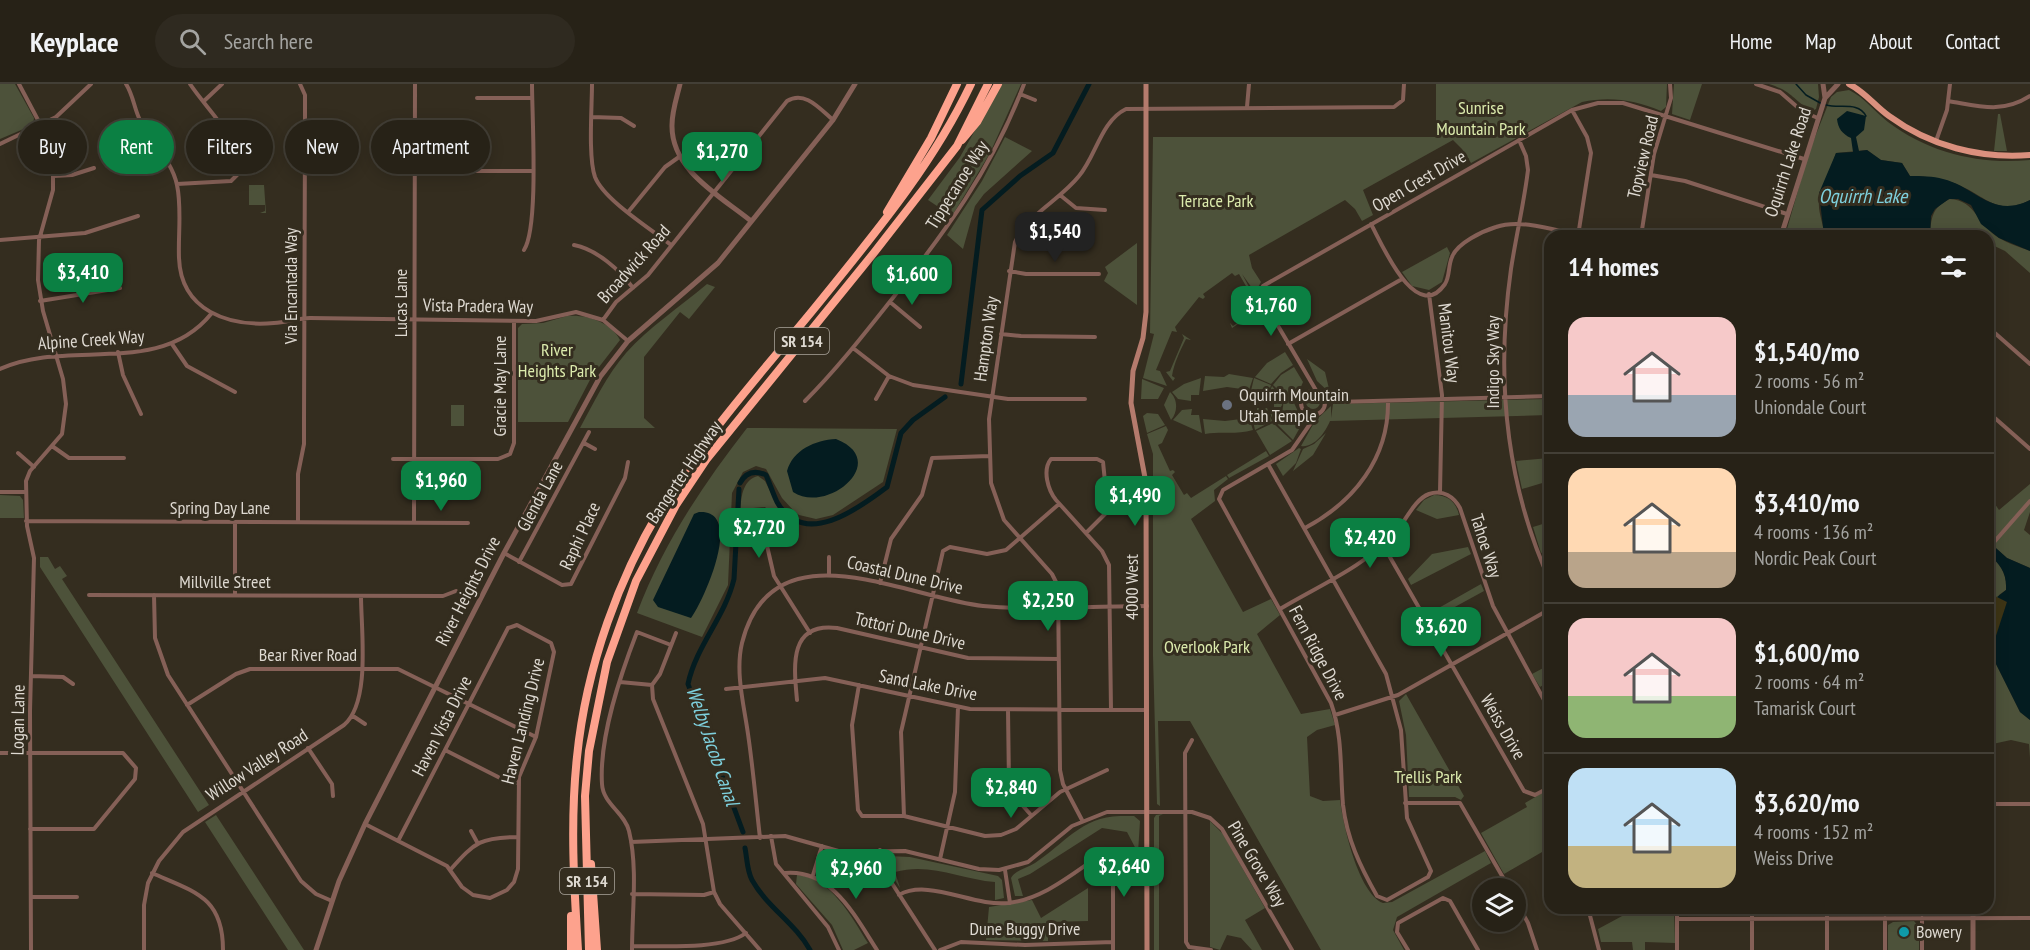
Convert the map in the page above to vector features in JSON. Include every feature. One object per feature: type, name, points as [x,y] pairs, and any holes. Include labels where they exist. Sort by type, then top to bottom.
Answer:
[{"type":"highway","points":[[877,231],[931,138],[957,84]]},
{"type":"highway","name":"Bangerter Highway","points":[[578,950],[574,836],[576,765],[587,699],[613,609],[638,551],[667,498],[702,447],[877,231],[926,165],[971,84]]},
{"type":"highway","name":"Bangerter Highway","points":[[589,950],[585,812],[588,758],[600,689],[620,621],[655,542],[706,460],[873,254],[957,146],[988,84]]},
{"type":"highway","points":[[957,146],[969,134],[998,84]]},
{"type":"highway","points":[[585,812],[597,950]]},
{"type":"highway","points":[[571,950],[574,836]]},
{"type":"main road","name":"4000 West","points":[[1146,84],[1146,312],[1143,338],[1134,371],[1131,403],[1146,475],[1147,950]]},
{"type":"main road","points":[[1849,84],[1900,124],[1935,142],[1980,154],[2030,155]]},
{"type":"street","points":[[19,84],[38,120]]},
{"type":"street","points":[[49,120],[61,113],[91,84]]},
{"type":"street","points":[[126,84],[139,118],[172,169],[177,184],[181,275],[194,298],[211,314]]},
{"type":"street","points":[[177,184],[236,179],[238,164],[232,141],[190,84]]},
{"type":"street","points":[[204,101],[222,84]]},
{"type":"street","name":"Via Encantada Way","points":[[298,522],[298,470],[304,444],[305,121],[304,95],[300,84]]},
{"type":"street","name":"Lucas Lane","points":[[415,84],[415,120]]},
{"type":"street","points":[[524,250],[529,240],[532,84]]},
{"type":"street","points":[[592,84],[592,164],[595,177],[605,192],[671,245]]},
{"type":"street","points":[[680,84],[672,127],[679,157],[690,172],[752,221]]},
{"type":"street","name":"River Heights Drive","points":[[316,950],[332,901],[365,824],[504,553],[593,389],[628,341],[707,275],[833,120],[855,84]]},
{"type":"street","name":"Tippecanoe Way","points":[[805,401],[853,348],[925,258],[980,179],[1024,84]]},
{"type":"street","points":[[1247,107],[1249,84]]},
{"type":"street","name":"Hampton Way","points":[[1082,820],[1066,789],[1060,770],[1059,606],[1054,578],[1005,520],[995,498],[989,456],[992,396],[1013,248],[1021,231],[1032,217],[1060,195],[1086,167],[1116,115],[1126,109],[1145,107],[1394,107],[1401,104],[1404,84]]},
{"type":"street","name":"Topview Road","points":[[1642,230],[1651,175],[1671,98],[1670,84]]},
{"type":"street","points":[[1756,84],[1785,94],[1803,112],[1819,115]]},
{"type":"street","name":"Oquirrh Lake Road","points":[[1823,84],[1825,98]]},
{"type":"street","name":"Oquirrh Lake Road","points":[[1782,230],[1825,98],[1838,84]]},
{"type":"street","points":[[1935,142],[1948,101],[1950,84]]},
{"type":"street","points":[[1020,94],[1035,100]]},
{"type":"street","points":[[1948,101],[1999,108],[2011,106],[2030,96]]},
{"type":"street","points":[[477,98],[532,98]]},
{"type":"street","name":"Broadwick Road","points":[[603,320],[613,305],[645,278],[792,98],[806,98],[833,120]]},
{"type":"street","name":"Open Crest Drive","points":[[1288,344],[1261,297],[1260,290],[1264,285],[1572,110],[1591,104],[1611,102],[1666,116],[1804,159]]},
{"type":"street","points":[[1572,110],[1587,137],[1591,153],[1581,230]]},
{"type":"street","points":[[592,117],[621,117],[634,126]]},
{"type":"street","points":[[0,144],[18,136]]},
{"type":"street","name":"Indigo Sky Way","points":[[1519,140],[1528,165],[1504,328],[1504,397],[1519,492],[1544,566]]},
{"type":"street","points":[[629,211],[665,167],[679,157]]},
{"type":"street","points":[[18,453],[34,467],[63,431],[66,410],[64,385],[40,302],[37,273],[40,235],[54,176],[72,175],[94,168]]},
{"type":"street","points":[[490,171],[532,171]]},
{"type":"street","name":"Lucas Lane","points":[[414,522],[415,174]]},
{"type":"street","points":[[1651,175],[1685,181],[1787,214]]},
{"type":"street","points":[[1060,195],[1076,208],[1105,210]]},
{"type":"street","points":[[0,240],[96,231],[138,216]]},
{"type":"street","name":"Manitou Way","points":[[1371,224],[1402,279],[1413,291],[1429,294],[1442,399],[1440,492]]},
{"type":"street","points":[[1429,294],[1444,285],[1452,256],[1460,246],[1494,227],[1519,225],[1550,230]]},
{"type":"street","points":[[574,245],[589,249],[623,276],[633,288]]},
{"type":"street","points":[[925,258],[935,266]]},
{"type":"street","points":[[1009,271],[1026,274],[1099,274]]},
{"type":"street","points":[[1333,402],[1317,392],[1288,344],[1402,279]]},
{"type":"street","points":[[40,302],[120,288]]},
{"type":"street","points":[[890,302],[920,327]]},
{"type":"street","name":"Vista Pradera Way","points":[[211,314],[226,321],[273,324],[304,318],[539,321],[571,312],[589,314],[603,320],[628,341]]},
{"type":"street","name":"Alpine Creek Way","points":[[0,369],[30,358],[147,350],[172,344],[197,329],[211,314]]},
{"type":"street","name":"Gracie May Lane","points":[[414,459],[501,459],[512,452],[514,443],[514,321]]},
{"type":"street","points":[[1994,332],[2030,364]]},
{"type":"street","points":[[1000,334],[1095,337]]},
{"type":"street","points":[[172,344],[187,366],[235,392]]},
{"type":"street","points":[[853,348],[889,376],[920,387],[992,396],[1085,399]]},
{"type":"street","points":[[118,352],[123,375],[141,414]]},
{"type":"street","points":[[876,399],[889,376]]},
{"type":"street","points":[[1309,381],[1301,403],[1309,424]]},
{"type":"street","points":[[1305,394],[1317,392]]},
{"type":"street","points":[[1503,878],[1460,803],[1405,803],[1402,738],[1394,697],[1379,660],[1268,464],[1295,447],[1317,414],[1333,402],[1544,396]]},
{"type":"street","points":[[1323,397],[1324,407]]},
{"type":"street","points":[[1305,528],[1343,504],[1365,478],[1383,438],[1388,400]]},
{"type":"street","points":[[1306,412],[1317,414]]},
{"type":"street","points":[[1994,417],[2030,449]]},
{"type":"street","name":"Glenda Lane","points":[[519,562],[589,432]]},
{"type":"street","points":[[584,443],[595,449]]},
{"type":"street","points":[[52,446],[69,458],[124,458]]},
{"type":"street","points":[[880,583],[891,539],[922,495],[932,458],[989,456]]},
{"type":"street","points":[[393,459],[414,459]]},
{"type":"street","points":[[1086,533],[1105,515],[1108,508],[1101,460],[1049,460],[1048,484],[1059,504],[1101,550],[1109,566],[1111,710]]},
{"type":"street","name":"Raphi Place","points":[[504,553],[562,585],[571,584],[625,478],[628,462]]},
{"type":"street","name":"Fern Ridge Drive","points":[[1268,464],[1223,490],[1219,495],[1220,502],[1323,684],[1335,715],[1341,745],[1343,796],[1348,833],[1356,859],[1377,896],[1382,900],[1389,899],[1428,878],[1431,872],[1410,829],[1405,803]]},
{"type":"street","name":"Logan Lane","points":[[31,950],[30,753],[34,558],[26,521],[26,492],[27,476],[34,467]]},
{"type":"street","points":[[0,492],[26,492]]},
{"type":"street","points":[[1280,609],[1358,565],[1383,544],[1420,500],[1429,494],[1440,492]]},
{"type":"street","name":"Tahoe Way","points":[[1440,492],[1453,499],[1460,508],[1480,574],[1506,633],[1544,700]]},
{"type":"street","points":[[1994,542],[2030,501]]},
{"type":"street","points":[[904,816],[900,737],[945,548],[991,554],[1006,550],[1059,504]]},
{"type":"street","points":[[761,520],[772,573],[810,633],[795,652],[797,700]]},
{"type":"street","name":"Spring Day Lane","points":[[26,521],[468,523]]},
{"type":"street","points":[[235,522],[235,595]]},
{"type":"street","name":"Weiss Drive","points":[[1383,544],[1524,791],[1530,795],[1536,795],[1544,790]]},
{"type":"street","points":[[829,557],[829,573]]},
{"type":"street","name":"Coastal Dune Drive","points":[[760,838],[740,657],[745,633],[763,602],[780,588],[806,577],[829,573],[985,606],[1147,606]]},
{"type":"street","name":"Millville Street","points":[[89,595],[443,596],[456,591]]},
{"type":"street","points":[[154,595],[154,630],[159,655],[168,675],[304,884],[316,894],[332,901]]},
{"type":"street","points":[[361,596],[360,699],[353,716],[366,724]]},
{"type":"street","points":[[1335,715],[1394,697],[1544,612]]},
{"type":"street","name":"Haven Landing Drive","points":[[512,626],[519,626],[549,641],[554,647],[536,737],[523,764],[518,783],[518,837]]},
{"type":"street","name":"Haven Vista Drive","points":[[398,841],[506,630],[512,626]]},
{"type":"street","name":"Tottori Dune Drive","points":[[810,633],[823,628],[837,628],[973,658],[1059,659]]},
{"type":"street","points":[[671,645],[637,633],[620,682],[607,738],[602,784],[605,796],[628,828],[631,842],[632,948],[702,948],[729,945],[746,933]]},
{"type":"street","points":[[676,633],[660,674],[652,685],[654,701],[702,821],[714,892],[720,904],[760,950]]},
{"type":"street","name":"Bear River Road","points":[[187,705],[236,674],[250,669],[404,671],[536,737]]},
{"type":"street","points":[[32,676],[63,677],[73,684]]},
{"type":"street","name":"Sand Lake Drive","points":[[726,688],[830,679],[958,707],[1008,710],[1147,710]]},
{"type":"street","points":[[620,682],[652,685]]},
{"type":"street","points":[[860,685],[852,725],[860,814],[904,816],[996,836],[1016,829],[1066,789],[1107,770]]},
{"type":"street","points":[[940,860],[955,792],[958,707]]},
{"type":"street","points":[[1008,710],[1009,784],[1016,798],[1031,815]]},
{"type":"street","name":"Willow Valley Road","points":[[144,950],[144,900],[152,873],[187,828],[353,716]]},
{"type":"street","points":[[1192,740],[1185,751],[1186,944],[1189,947],[1211,950]]},
{"type":"street","points":[[308,748],[332,784],[333,796]]},
{"type":"street","points":[[445,750],[508,782],[518,783]]},
{"type":"street","points":[[0,753],[126,754],[135,766],[136,777],[94,829],[30,829]]},
{"type":"street","points":[[1994,804],[2030,804]]},
{"type":"street","name":"Pine Grove Way","points":[[1082,820],[1113,811],[1185,811],[1206,816],[1222,829],[1292,950]]},
{"type":"street","points":[[631,842],[791,837],[848,853],[880,850],[905,851],[979,869],[1005,870],[1028,862],[1082,820]]},
{"type":"street","points":[[365,824],[451,869],[469,893],[486,898],[499,895],[510,888],[517,875],[518,837],[491,838],[477,842],[451,869]]},
{"type":"street","points":[[471,831],[477,842]]},
{"type":"street","points":[[771,836],[775,862],[828,927],[839,950]]},
{"type":"street","points":[[813,875],[822,846]]},
{"type":"street","points":[[880,850],[883,867],[935,950]]},
{"type":"street","points":[[899,895],[920,889],[975,902],[1010,903],[1042,893],[1102,854],[1110,854],[1113,859],[1113,950]]},
{"type":"street","points":[[1005,870],[1010,903]]},
{"type":"street","points":[[785,873],[798,872],[813,875],[826,883],[850,909],[877,950]]},
{"type":"street","points":[[152,873],[199,895],[210,904],[221,922],[223,950]]},
{"type":"street","points":[[632,894],[714,892]]},
{"type":"street","points":[[31,897],[77,897]]},
{"type":"street","points":[[1408,950],[1396,926],[1401,920],[1439,898],[1450,901],[1478,950]]},
{"type":"street","points":[[1590,914],[1599,950]]},
{"type":"street","points":[[1677,914],[1677,950]]},
{"type":"street","points":[[1752,914],[1752,950]]},
{"type":"street","points":[[1827,914],[1827,950]]},
{"type":"street","points":[[1973,914],[1973,950]]},
{"type":"street","points":[[1885,918],[1885,950]]},
{"type":"street","points":[[1922,918],[1922,950]]},
{"type":"street","points":[[1677,919],[2030,918]]},
{"type":"street","points":[[1526,919],[1537,950]]},
{"type":"street","name":"Dune Buggy Drive","points":[[940,950],[961,942],[1025,945],[1113,942]]},
{"type":"green space","points":[[0,84],[15,84],[34,120],[18,120],[18,131],[0,139]]},
{"type":"green space","points":[[1001,84],[1021,84],[990,153],[952,216],[928,200],[960,157]]},
{"type":"green space","name":"Terrace Park","points":[[1436,84],[1667,84],[1666,107],[1661,111],[1642,104],[1612,99],[1582,102],[1471,163],[1453,140],[1363,190],[1373,215],[1362,221],[1355,209],[1345,200],[1249,255],[1252,268],[1261,282],[1257,289],[1252,288],[1242,274],[1261,309],[1232,328],[1230,323],[1233,326],[1252,313],[1251,309],[1257,305],[1239,274],[1235,276],[1232,273],[1203,294],[1205,297],[1203,299],[1199,297],[1175,327],[1177,332],[1172,331],[1156,370],[1160,371],[1167,386],[1143,378],[1154,334],[1150,333],[1153,137],[1436,137]]},
{"type":"green space","points":[[1674,84],[1702,84],[1690,120],[1672,114]]},
{"type":"green space","points":[[1769,84],[1818,84],[1819,97],[1816,109],[1812,111],[1788,93]]},
{"type":"green space","points":[[1849,90],[1904,133],[1938,149],[1956,155],[1992,161],[2030,160],[2030,200],[2010,206],[2001,206],[1949,181],[1910,176],[1902,163],[1881,160],[1867,150],[1836,153],[1819,203],[1823,230],[1787,230],[1809,152],[1831,97],[1837,92]]},
{"type":"green space","points":[[1998,114],[2000,114],[2007,151],[1994,151]]},
{"type":"green space","points":[[1005,137],[1032,151],[984,194],[975,206],[963,249],[947,235],[982,181]]},
{"type":"green space","points":[[249,185],[264,185],[266,213],[260,213],[265,211],[265,205],[249,205]]},
{"type":"green space","points":[[1950,199],[1965,204],[1989,230],[1930,230],[1936,209]]},
{"type":"green space","points":[[1994,234],[2030,251],[2030,273],[2005,251],[1994,246]]},
{"type":"green space","points":[[1137,243],[1137,305],[1104,281],[1108,273],[1105,267]]},
{"type":"green space","points":[[1447,247],[1450,253],[1442,282],[1429,290],[1412,286],[1402,272]]},
{"type":"green space","points":[[707,284],[715,287],[689,319],[680,312],[644,357],[644,418],[655,428],[580,428],[607,380],[626,353]]},
{"type":"green space","name":"River Heights Park","points":[[567,316],[582,316],[597,320],[611,328],[620,340],[592,376],[568,422],[518,422],[518,328],[522,324],[543,323]]},
{"type":"green space","points":[[1182,334],[1191,340],[1186,339],[1179,353],[1173,371],[1172,376],[1175,378],[1173,381],[1166,372],[1170,371],[1184,338]]},
{"type":"green space","points":[[1285,352],[1293,365],[1271,384],[1255,377],[1267,363]]},
{"type":"green space","points":[[1307,359],[1325,372],[1330,393],[1317,381]]},
{"type":"green space","points":[[1294,367],[1303,382],[1294,403],[1303,422],[1293,440],[1274,421],[1283,408],[1283,403],[1273,385],[1281,375]]},
{"type":"green space","points":[[1229,374],[1253,378],[1249,390],[1227,387],[1203,391],[1205,376],[1224,377]]},
{"type":"green space","points":[[1201,378],[1199,395],[1191,395],[1191,401],[1178,399],[1172,392],[1184,384]]},
{"type":"green space","points":[[1254,378],[1271,385],[1267,399],[1256,399],[1256,395],[1250,395]]},
{"type":"green space","points":[[1142,379],[1164,388],[1158,399],[1141,399]]},
{"type":"green space","points":[[1272,386],[1280,396],[1282,405],[1273,420],[1270,413],[1274,409],[1274,397],[1269,393]]},
{"type":"green space","points":[[1170,392],[1175,398],[1176,406],[1171,420],[1164,405]]},
{"type":"green space","points":[[1310,395],[1316,395],[1320,402],[1316,409],[1310,409],[1306,405],[1306,399]]},
{"type":"green space","points":[[1544,399],[1544,415],[1330,421],[1315,442],[1301,446],[1315,421],[1331,406],[1331,418],[1333,404]]},
{"type":"green space","points":[[451,405],[464,405],[464,426],[451,426]]},
{"type":"green space","points":[[1257,408],[1267,408],[1272,421],[1255,430],[1251,412],[1257,412]]},
{"type":"green space","points":[[1192,409],[1191,415],[1199,415],[1202,433],[1173,420],[1182,410]]},
{"type":"green space","points":[[1147,413],[1158,414],[1165,425],[1147,433],[1143,416]]},
{"type":"green space","points":[[1249,418],[1253,430],[1205,434],[1203,419],[1225,421]]},
{"type":"green space","points":[[1273,423],[1292,441],[1270,455],[1256,431]]},
{"type":"green space","name":"Overlook Park","points":[[1166,426],[1168,430],[1162,443],[1158,445],[1170,471],[1175,472],[1172,475],[1184,495],[1187,493],[1191,498],[1226,476],[1228,479],[1214,490],[1215,501],[1191,519],[1243,612],[1271,599],[1280,615],[1257,634],[1301,714],[1330,709],[1335,725],[1317,730],[1307,737],[1310,796],[1323,801],[1340,800],[1353,857],[1366,886],[1374,897],[1383,903],[1392,902],[1485,851],[1491,863],[1397,917],[1393,930],[1404,950],[1321,950],[1190,721],[1158,721],[1160,806],[1157,804],[1153,656],[1153,454],[1147,434]]},
{"type":"green space","points":[[747,428],[897,429],[883,482],[833,515],[816,519],[799,515],[782,498],[766,469],[756,466],[743,472],[732,493],[728,585],[702,637],[637,613],[671,539],[714,472]]},
{"type":"green space","points":[[1326,433],[1313,455],[1293,471],[1303,449],[1314,444]]},
{"type":"green space","points":[[1299,448],[1301,449],[1296,463],[1283,476],[1276,464]]},
{"type":"green space","points":[[1266,451],[1269,456],[1229,478],[1227,475]]},
{"type":"green space","points":[[1544,458],[1544,482],[1522,489],[1516,461]]},
{"type":"green space","points":[[758,476],[765,481],[780,511],[773,515],[765,507],[753,508],[747,521],[754,531],[763,536],[741,534],[743,492],[751,479]]},
{"type":"green space","points":[[2030,484],[2030,512],[2024,530],[2030,535],[2030,568],[2007,558],[1994,546],[1994,503],[1999,510]]},
{"type":"green space","points":[[0,495],[20,496],[23,500],[24,518],[0,518]]},
{"type":"green space","points":[[1434,495],[1451,500],[1459,515],[1437,519],[1416,510],[1424,500]]},
{"type":"green space","points":[[1544,524],[1544,552],[1541,553],[1533,527]]},
{"type":"green space","points":[[1468,547],[1471,554],[1411,585],[1408,579],[1432,554]]},
{"type":"green space","points":[[40,557],[48,557],[55,569],[60,566],[67,576],[62,579],[209,805],[198,812],[40,567]]},
{"type":"green space","points":[[1994,559],[2002,569],[2006,584],[2006,590],[1999,595],[1994,615]]},
{"type":"green space","points":[[1481,584],[1484,591],[1431,620],[1428,614]]},
{"type":"green space","points":[[1994,660],[2020,712],[2030,720],[2030,758],[2029,744],[2011,740],[1994,744]]},
{"type":"green space","points":[[1544,668],[1544,684],[1540,687],[1532,674]]},
{"type":"green space","name":"Trellis Park","points":[[1406,694],[1464,796],[1461,800],[1455,797],[1409,797],[1406,735],[1399,701]]},
{"type":"green space","points":[[1544,792],[1544,851],[1504,874],[1481,833],[1527,807],[1525,803]]},
{"type":"green space","points":[[1163,814],[1159,816],[1159,950],[1154,950],[1154,818],[1156,815]]},
{"type":"green space","points":[[216,815],[304,950],[288,950],[205,822]]},
{"type":"green space","points":[[1134,816],[1140,821],[1138,853],[1127,832],[1102,828],[1030,874],[1018,879],[1023,896],[1015,896],[1011,878],[1015,873],[1035,863],[1084,826],[1094,821]]},
{"type":"green space","points":[[1210,821],[1223,834],[1265,908],[1245,920],[1262,950],[1252,950],[1241,938],[1227,935],[1220,950],[1210,947]]},
{"type":"green space","points":[[827,853],[851,858],[873,856],[877,859],[879,868],[857,882],[836,859],[818,873]]},
{"type":"green space","points":[[887,856],[910,857],[998,876],[1002,880],[1004,898],[995,900],[995,882],[933,870],[908,869],[895,872],[900,888],[885,865]]},
{"type":"green space","points":[[797,875],[809,877],[830,891],[839,900],[868,943],[854,950],[843,950],[832,925],[796,884]]},
{"type":"green space","points":[[1088,888],[1088,921],[1048,922],[1048,941],[986,940],[989,907],[1032,900],[1041,918]]},
{"type":"green space","points":[[1626,914],[1674,914],[1675,943],[1645,942],[1645,950],[1633,950],[1632,942],[1601,942],[1598,929]]},
{"type":"green space","points":[[1914,921],[1919,927],[1919,950],[1888,950],[1888,925],[1893,922]]},
{"type":"sand","points":[[1995,596],[2007,602],[1995,639],[1994,639]]},
{"type":"water","name":"Oquirrh Lake","points":[[1847,111],[1866,116],[1864,130],[1856,137],[1859,151],[1867,150],[1881,160],[1902,163],[1910,176],[1931,177],[1955,183],[1994,204],[2017,205],[2030,200],[2030,251],[1999,238],[1994,234],[1994,230],[1989,230],[1981,224],[1971,205],[1958,199],[1949,199],[1935,209],[1931,216],[1930,230],[1823,230],[1819,193],[1836,153],[1853,152],[1851,138],[1841,130],[1837,119]]},
{"type":"water","points":[[836,439],[852,449],[858,460],[856,472],[848,482],[822,497],[807,497],[793,492],[787,471],[794,457],[820,441]]},
{"type":"water","points":[[699,512],[712,515],[719,525],[720,539],[711,576],[691,618],[658,607],[653,600],[694,514]]},
{"type":"water","points":[[1994,546],[2007,558],[2030,568],[2030,720],[2020,712],[1994,660],[1994,639],[2007,602],[1997,597],[2006,590],[2004,574],[1994,560]]},
{"type":"waterway","name":"Welby Jacob Canal","points":[[961,384],[982,210],[1020,176],[1053,153],[1089,84]]},
{"type":"waterway","points":[[1796,84],[1806,95],[1822,104]]},
{"type":"waterway","points":[[1826,105],[1854,107],[1863,111],[1866,116]]},
{"type":"waterway","name":"Welby Jacob Canal","points":[[740,483],[745,476],[751,473],[766,475],[777,502],[788,516],[802,523],[816,524],[847,514],[887,487],[901,433],[913,420],[945,397]]},
{"type":"waterway","name":"Welby Jacob Canal","points":[[739,489],[734,579],[724,606],[697,657],[688,684],[743,832]]},
{"type":"waterway","name":"Welby Jacob Canal","points":[[745,848],[748,869],[758,890],[797,931],[810,950]]},
{"type":"place","name":"Oquirrh Mountain Utah Temple","points":[[1227,405]]},
{"type":"place","name":"Bowery","points":[[1904,932]]},
{"type":"park label","name":"Sunrise Mountain Park","points":[[1481,118]]}]
